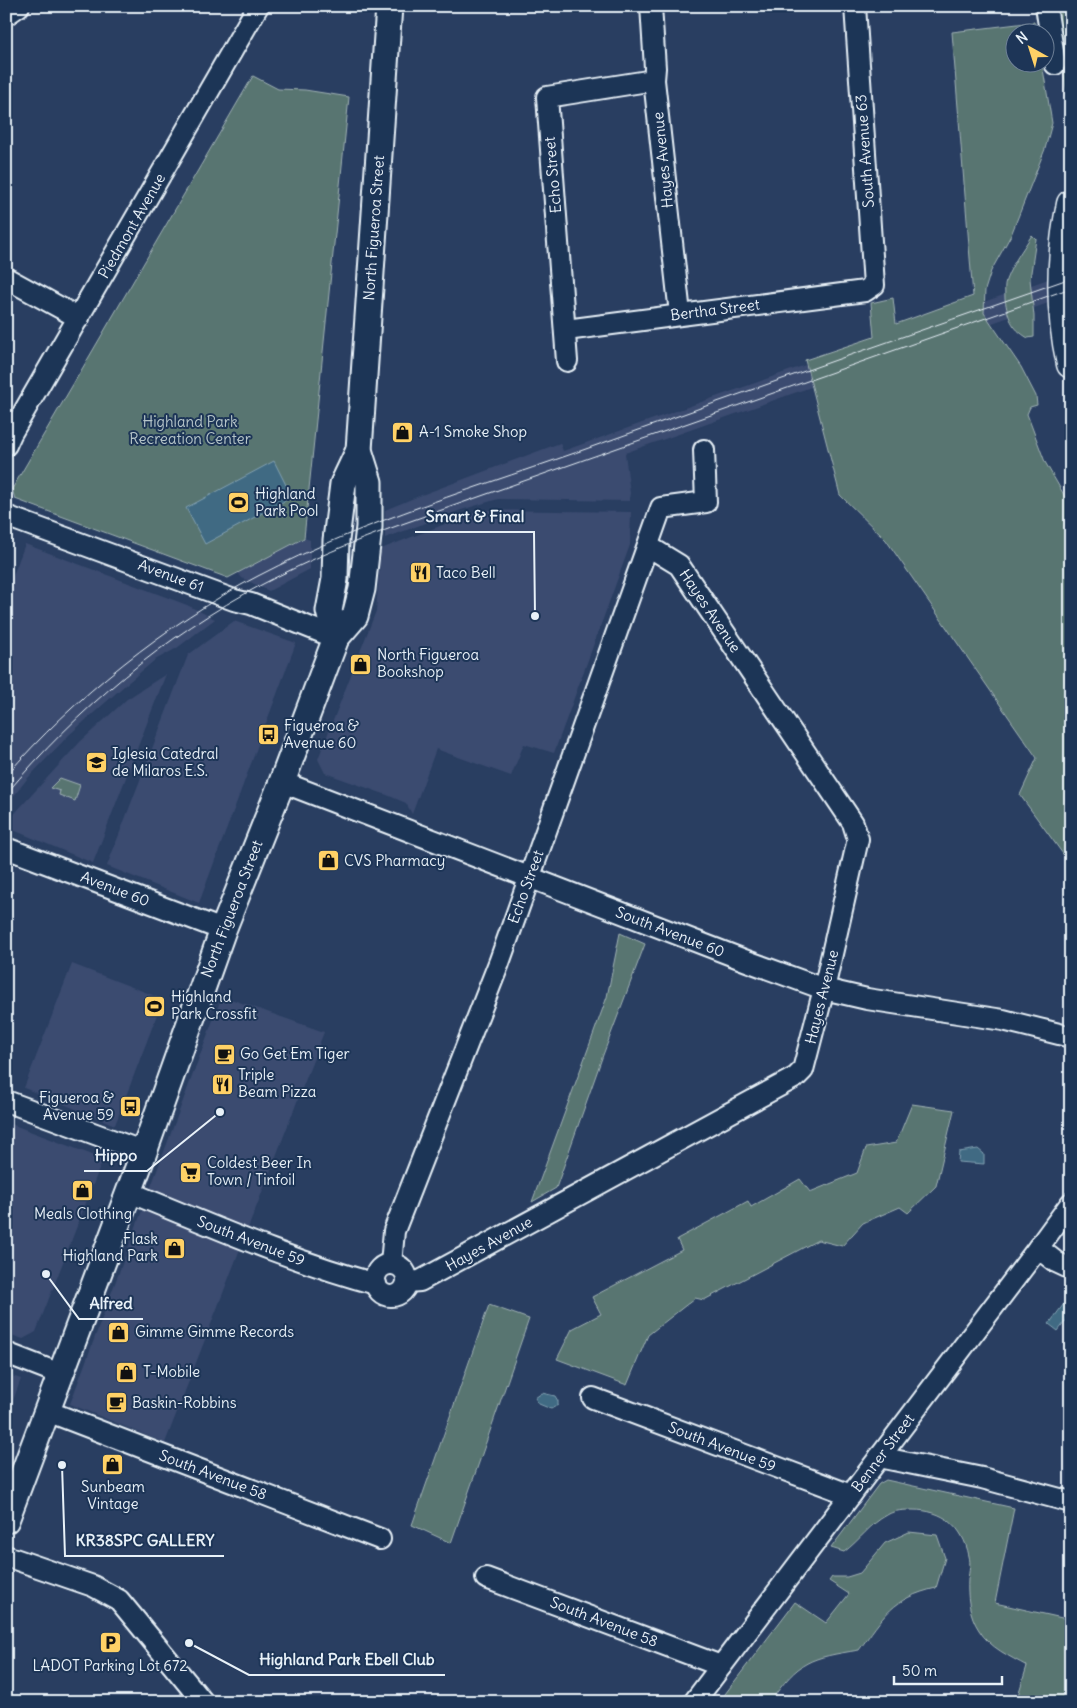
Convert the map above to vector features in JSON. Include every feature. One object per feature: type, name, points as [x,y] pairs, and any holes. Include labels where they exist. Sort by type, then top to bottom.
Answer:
[{"type":"highway","points":[[1071,204],[1065,237],[1062,272],[1063,309],[1071,364]]},
{"type":"main road","name":"North Figueroa Street","points":[[6,1520],[144,1152],[223,930],[282,782],[336,638],[329,611],[335,579],[336,540],[343,484],[359,450],[389,6]]},
{"type":"street","points":[[6,15],[19,6]]},
{"type":"street","name":"Piedmont Avenue","points":[[6,445],[258,6]]},
{"type":"street","name":"Hayes Avenue","points":[[651,6],[654,80],[680,314]]},
{"type":"street","name":"South Avenue 63","points":[[855,6],[874,285],[865,291]]},
{"type":"street","points":[[1046,6],[1055,64]]},
{"type":"street","name":"Echo Street","points":[[567,360],[547,97],[654,80]]},
{"type":"street","points":[[6,278],[79,318]]},
{"type":"street","name":"Bertha Street","points":[[566,330],[865,291]]},
{"type":"street","name":"Echo Street","points":[[391,1264],[394,1231],[499,963],[661,508],[706,502],[704,450]]},
{"type":"street","name":"Avenue 61","points":[[6,516],[234,600],[251,604],[336,638]]},
{"type":"street","name":"Hayes Avenue","points":[[407,1282],[420,1281],[796,1077],[803,1070],[824,989],[858,839],[854,823],[679,565],[648,546]]},
{"type":"street","name":"South Avenue 60","points":[[282,782],[824,989],[867,999],[1003,1020],[1071,1036]]},
{"type":"street","name":"Avenue 60","points":[[6,848],[223,930]]},
{"type":"street","points":[[6,1101],[144,1152]]},
{"type":"street","name":"South Avenue 59","points":[[129,1192],[251,1242],[339,1274],[376,1284]]},
{"type":"street","name":"Benner Street","points":[[694,1702],[1071,1203]]},
{"type":"street","points":[[1038,1248],[1056,1262],[1071,1269]]},
{"type":"street","points":[[391,1264],[401,1268],[407,1276],[407,1282],[402,1292],[392,1296],[382,1293],[375,1279],[379,1270],[391,1264]]},
{"type":"street","points":[[6,1353],[60,1374]]},
{"type":"street","name":"South Avenue 59","points":[[593,1398],[851,1496]]},
{"type":"street","name":"South Avenue 58","points":[[47,1411],[380,1539]]},
{"type":"street","points":[[879,1457],[982,1478],[1071,1502]]},
{"type":"street","points":[[6,1556],[93,1586],[119,1600],[203,1702]]},
{"type":"street","name":"South Avenue 58","points":[[486,1578],[721,1666]]},
{"type":"shaded area","points":[[1071,271],[1071,295],[625,453],[630,493],[629,501],[498,499],[461,510],[385,538],[385,510],[419,496],[560,443],[563,451]]},
{"type":"shaded area","name":"Highland Park Pool","points":[[274,461],[292,497],[205,544],[186,508]]},
{"type":"shaded area","points":[[481,510],[631,512],[630,545],[554,753],[524,744],[511,776],[436,749],[412,814],[406,803],[325,773],[318,759],[376,611],[381,549]]},
{"type":"shaded area","points":[[304,538],[310,540],[310,569],[269,591],[242,578],[238,573]]},
{"type":"shaded area","points":[[25,544],[187,605],[215,619],[177,648],[155,660],[69,735],[27,779],[6,806],[6,594]]},
{"type":"shaded area","points":[[234,621],[296,643],[199,903],[107,866],[188,655]]},
{"type":"shaded area","name":"Iglesia Catedral de Milaros E.S.","points":[[166,674],[93,863],[6,827],[6,823],[80,742],[127,699]]},
{"type":"shaded area","points":[[72,964],[163,999],[115,1125],[24,1088]]},
{"type":"shaded area","points":[[222,996],[324,1032],[165,1443],[70,1404]]},
{"type":"shaded area","points":[[11,1124],[103,1159],[36,1332],[23,1339],[6,1333],[6,1135]]},
{"type":"shaded area","points":[[978,1149],[984,1154],[984,1164],[958,1162],[959,1152]]},
{"type":"shaded area","points":[[1066,1301],[1071,1304],[1071,1314],[1058,1331],[1049,1324]]},
{"type":"shaded area","points":[[6,1374],[21,1379],[6,1419]]},
{"type":"shaded area","points":[[542,1393],[555,1396],[558,1405],[551,1409],[539,1404],[535,1398]]},
{"type":"green space","points":[[1056,6],[1071,6],[1071,123],[1056,19]]},
{"type":"green space","points":[[1004,26],[1004,72],[1044,72],[1052,123],[1045,149],[1011,235],[991,271],[985,290],[984,313],[1021,367],[1036,396],[1037,405],[1030,407],[1027,414],[1045,462],[1071,507],[1071,865],[1020,795],[1037,758],[886,540],[840,495],[805,360],[874,337],[871,303],[893,298],[896,324],[973,296],[952,32]]},
{"type":"green space","name":"Highland Park Recreation Center","points":[[253,76],[278,89],[305,90],[349,97],[304,538],[228,578],[15,499],[12,489]]},
{"type":"green space","points":[[1032,235],[1036,239],[1030,279],[1034,337],[1028,338],[1011,322],[1006,305],[1005,287],[1011,268]]},
{"type":"green space","points":[[60,778],[80,785],[75,801],[59,795],[60,791],[50,788]]},
{"type":"green space","points":[[620,933],[645,944],[556,1188],[532,1202],[607,997]]},
{"type":"green space","points":[[912,1104],[954,1110],[936,1186],[908,1213],[900,1207],[863,1223],[842,1246],[818,1240],[704,1300],[695,1298],[648,1335],[627,1385],[557,1359],[572,1329],[601,1314],[592,1297],[682,1250],[677,1239],[748,1201],[751,1207],[800,1179],[810,1192],[857,1173],[866,1148],[896,1143]]},
{"type":"green space","points":[[489,1305],[529,1319],[451,1543],[412,1525]]},
{"type":"green space","points":[[886,1480],[1014,1508],[995,1603],[1071,1620],[1070,1702],[1016,1702],[1027,1666],[994,1647],[983,1636],[976,1624],[968,1599],[969,1556],[962,1536],[950,1522],[934,1513],[924,1511],[906,1510],[893,1512],[875,1523],[844,1552],[831,1548],[879,1484]]},
{"type":"green space","points":[[909,1532],[937,1535],[945,1558],[936,1588],[909,1597],[890,1610],[859,1650],[817,1659],[798,1669],[789,1677],[770,1702],[719,1702],[795,1602],[826,1623],[849,1594],[829,1581],[832,1577],[847,1577],[860,1573],[885,1543]]},
{"type":"tram line","points":[[6,776],[61,718],[123,664],[156,639],[224,595],[299,556],[425,505],[1071,278]]},
{"type":"tram line","points":[[6,794],[93,704],[157,651],[226,604],[297,567],[349,544],[402,524],[1071,288]]},
{"type":"place","name":"A-1 Smoke Shop","points":[[403,432]]},
{"type":"place","name":"Highland Park Pool","points":[[239,503]]},
{"type":"place","name":"Taco Bell","points":[[420,573]]},
{"type":"place","name":"Smart & Final","points":[[535,616]]},
{"type":"place","name":"North Figueroa Bookshop","points":[[361,664]]},
{"type":"place","name":"Figueroa & Avenue 60","points":[[268,735]]},
{"type":"place","name":"Iglesia Catedral de Milaros E.S.","points":[[96,763]]},
{"type":"place","name":"CVS Pharmacy","points":[[328,861]]},
{"type":"place","name":"Highland Park Crossfit","points":[[155,1006]]},
{"type":"place","name":"Go Get Em Tiger","points":[[224,1054]]},
{"type":"place","name":"Triple Beam Pizza","points":[[222,1084]]},
{"type":"place","name":"Figueroa & Avenue 59","points":[[130,1107]]},
{"type":"place","name":"Hippo","points":[[220,1112]]},
{"type":"place","name":"Coldest Beer In Town / Tinfoil","points":[[191,1172]]},
{"type":"place","name":"Meals Clothing","points":[[83,1191]]},
{"type":"place","name":"Flask Highland Park","points":[[174,1248]]},
{"type":"place","name":"Alfred","points":[[46,1274]]},
{"type":"place","name":"Gimme Gimme Records","points":[[119,1332]]},
{"type":"place","name":"T-Mobile","points":[[127,1372]]},
{"type":"place","name":"Baskin-Robbins","points":[[116,1403]]},
{"type":"place","name":"Sunbeam Vintage","points":[[113,1464]]},
{"type":"place","name":"KR38SPC GALLERY","points":[[62,1465]]},
{"type":"place","name":"LADOT Parking Lot 672","points":[[110,1643]]},
{"type":"place","name":"Highland Park Ebell Club","points":[[189,1643]]}]
